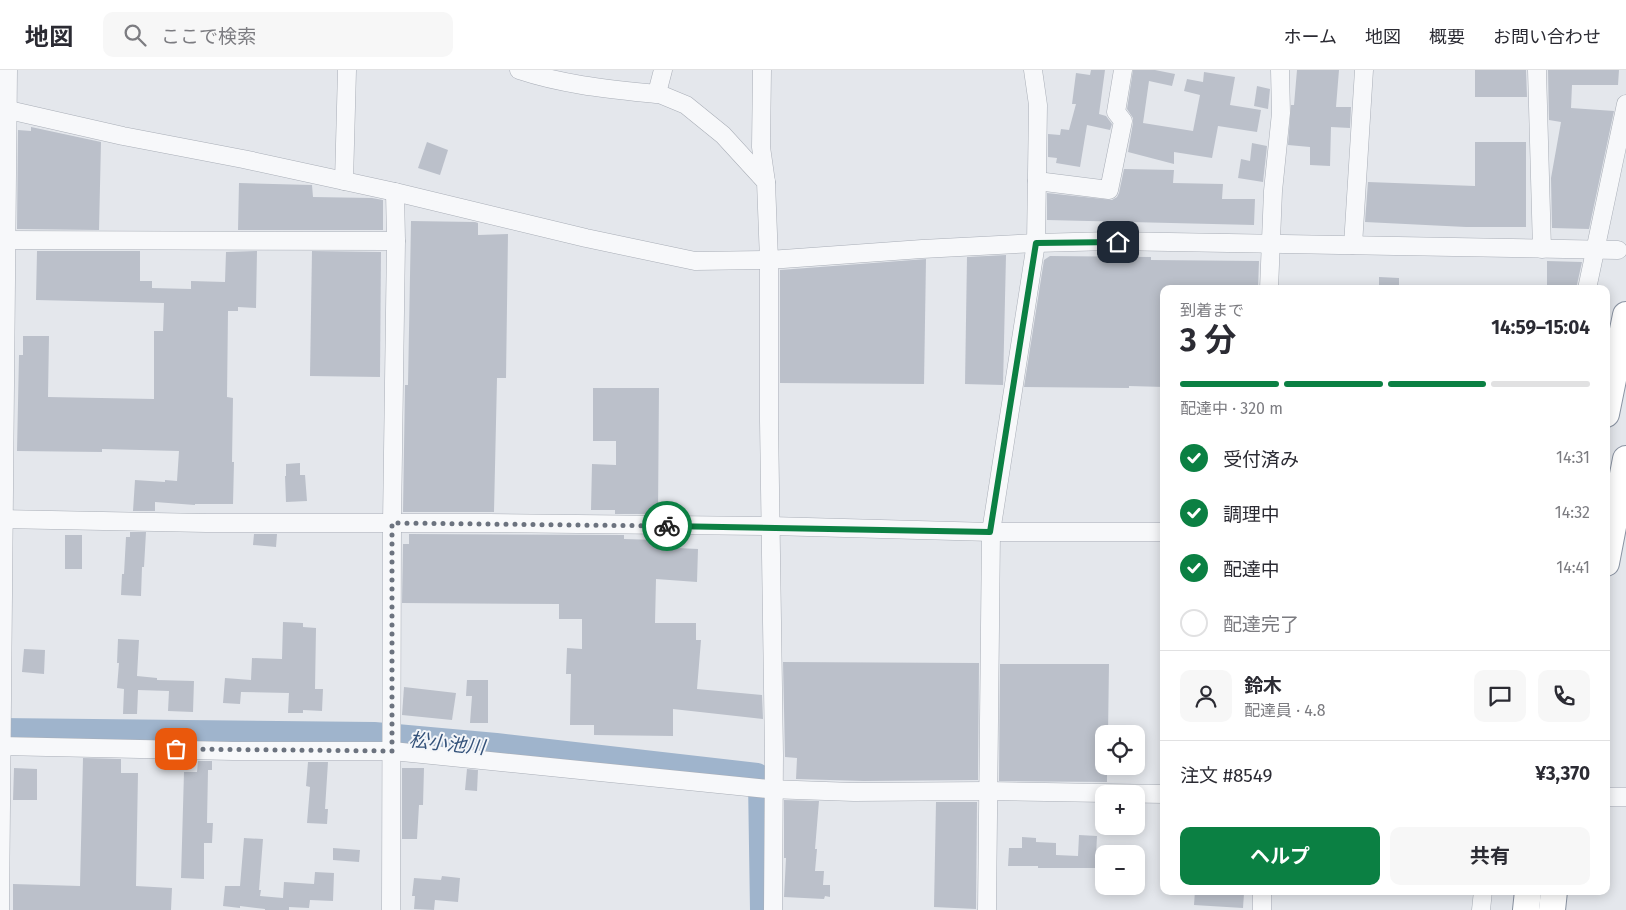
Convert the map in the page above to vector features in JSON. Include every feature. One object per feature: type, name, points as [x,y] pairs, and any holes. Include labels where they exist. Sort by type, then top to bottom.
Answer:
[{"type":"highway","points":[[1610,394],[1626,315]]},
{"type":"highway","points":[[1610,542],[1626,459]]},
{"type":"highway","points":[[1526,910],[1528,895]]},
{"type":"highway","points":[[1552,910],[1554,895]]},
{"type":"street","points":[[0,910],[1,745],[3,724],[4,109],[8,70]]},
{"type":"street","points":[[344,181],[347,70]]},
{"type":"street","points":[[520,70],[549,79],[590,87],[657,93],[686,105],[722,135],[766,182]]},
{"type":"street","points":[[657,93],[664,70]]},
{"type":"street","points":[[762,70],[761,147],[766,182],[769,260],[771,526],[764,789],[773,910]]},
{"type":"street","points":[[987,910],[990,532],[1036,243],[1038,105],[1033,70]]},
{"type":"street","points":[[1037,180],[1109,190],[1123,121],[1116,112],[1123,70]]},
{"type":"street","points":[[1269,285],[1270,243],[1281,113],[1280,70]]},
{"type":"street","points":[[1353,245],[1364,70]]},
{"type":"street","points":[[1536,70],[1542,249]]},
{"type":"street","points":[[1588,285],[1626,104]]},
{"type":"street","points":[[4,109],[123,136],[395,192],[586,238],[694,261],[769,260],[922,249],[1111,241],[1618,250]]},
{"type":"street","points":[[391,910],[395,192]]},
{"type":"street","points":[[3,240],[396,241]]},
{"type":"street","points":[[2,520],[771,526],[990,532],[1160,532]]},
{"type":"street","points":[[1,745],[224,750],[392,751],[764,789],[854,792],[987,791],[1160,794]]},
{"type":"street","points":[[1610,797],[1626,797]]},
{"type":"street","points":[[1262,895],[1262,910]]},
{"type":"street","points":[[1481,910],[1483,895]]},
{"type":"building","points":[[1091,70],[1105,70],[1099,114],[1106,116],[1112,124],[1110,130],[1087,125],[1080,167],[1056,163],[1057,158],[1048,157],[1048,134],[1060,135],[1061,129],[1069,130],[1076,104],[1072,104],[1076,73],[1090,75]]},
{"type":"building","points":[[1133,70],[1155,70],[1175,74],[1172,86],[1149,81],[1143,123],[1193,131],[1200,95],[1184,91],[1187,79],[1203,82],[1204,72],[1235,77],[1230,105],[1261,110],[1257,132],[1218,126],[1212,158],[1174,152],[1174,164],[1128,152],[1133,118],[1127,109]]},
{"type":"building","points":[[1297,70],[1339,70],[1336,107],[1351,107],[1350,128],[1331,127],[1330,166],[1310,165],[1310,147],[1288,145],[1291,105],[1294,105]]},
{"type":"building","points":[[1475,70],[1526,70],[1527,97],[1475,97]]},
{"type":"building","points":[[1548,70],[1619,70],[1618,85],[1572,85],[1571,108],[1614,111],[1589,229],[1552,228],[1551,178],[1561,122],[1549,120]]},
{"type":"building","points":[[1257,86],[1270,89],[1268,109],[1254,106]]},
{"type":"building","points":[[31,127],[101,142],[99,230],[17,229],[18,130],[31,131]]},
{"type":"building","points":[[427,142],[448,150],[440,175],[418,168]]},
{"type":"building","points":[[1475,142],[1526,142],[1526,227],[1466,227],[1365,222],[1368,182],[1475,186]]},
{"type":"building","points":[[1252,143],[1267,146],[1263,182],[1238,178],[1241,159],[1250,161]]},
{"type":"building","points":[[1124,169],[1174,170],[1173,183],[1223,184],[1222,199],[1255,199],[1254,225],[1047,220],[1047,193],[1112,200],[1119,193]]},
{"type":"building","points":[[239,183],[312,185],[313,197],[372,198],[383,200],[383,230],[238,230]]},
{"type":"building","points":[[411,221],[475,222],[478,223],[478,235],[508,234],[506,378],[497,378],[494,512],[403,512],[405,385],[408,385]]},
{"type":"building","points":[[37,251],[140,251],[140,281],[152,281],[152,288],[191,289],[191,281],[225,282],[226,252],[257,251],[256,308],[238,307],[238,311],[228,311],[227,397],[233,398],[233,504],[195,505],[155,502],[155,511],[133,511],[135,480],[177,481],[179,451],[102,449],[102,452],[17,451],[19,355],[23,355],[23,336],[49,336],[48,397],[154,399],[154,331],[163,331],[164,303],[36,300]]},
{"type":"building","points":[[312,251],[381,252],[380,377],[310,376]]},
{"type":"building","points":[[1006,255],[1003,385],[965,384],[967,257]]},
{"type":"building","points":[[1050,256],[1151,257],[1151,260],[1259,261],[1258,285],[1160,285],[1160,387],[1024,387],[1044,260]]},
{"type":"building","points":[[926,259],[924,384],[780,383],[780,270]]},
{"type":"building","points":[[1547,261],[1582,262],[1577,285],[1547,285]]},
{"type":"building","points":[[1379,277],[1399,278],[1399,285],[1379,285]]},
{"type":"building","points":[[593,388],[659,388],[658,514],[615,514],[615,510],[591,510],[592,464],[616,465],[616,441],[593,441]]},
{"type":"building","points":[[300,463],[300,475],[305,475],[307,501],[286,502],[286,464]]},
{"type":"building","points":[[130,532],[146,532],[141,596],[121,595],[126,537],[130,537]]},
{"type":"building","points":[[254,534],[277,534],[276,547],[253,545]]},
{"type":"building","points":[[409,534],[624,535],[624,539],[657,540],[656,547],[698,549],[697,582],[656,579],[655,623],[696,623],[696,640],[701,640],[697,689],[762,695],[763,719],[673,709],[673,736],[594,735],[594,725],[570,725],[571,674],[566,674],[567,648],[582,649],[582,619],[559,619],[559,604],[402,603],[403,544],[409,544]]},
{"type":"building","points":[[65,535],[82,535],[82,569],[65,569]]},
{"type":"building","points":[[283,622],[303,623],[303,627],[316,628],[315,689],[323,689],[322,711],[303,710],[303,713],[288,713],[289,693],[241,692],[240,704],[223,703],[225,678],[251,680],[252,658],[282,659]]},
{"type":"building","points":[[118,639],[139,640],[137,676],[157,678],[157,680],[194,681],[193,712],[168,711],[169,691],[138,690],[137,714],[123,714],[124,689],[117,688]]},
{"type":"building","points":[[24,649],[45,650],[44,674],[22,672]]},
{"type":"building","points":[[783,662],[979,663],[978,780],[864,781],[796,779],[797,758],[785,757]]},
{"type":"building","points":[[1000,664],[1109,664],[1108,725],[1095,725],[1095,775],[1107,775],[1107,782],[999,781]]},
{"type":"building","points":[[467,680],[488,680],[488,723],[470,723],[472,696],[466,696]]},
{"type":"building","points":[[404,687],[456,693],[452,720],[402,715]]},
{"type":"building","points":[[83,758],[121,759],[121,773],[138,773],[136,886],[172,888],[171,910],[13,910],[13,884],[80,886]]},
{"type":"building","points":[[198,761],[212,761],[212,770],[208,770],[207,823],[213,823],[212,843],[204,843],[204,879],[181,878],[184,772],[197,772]]},
{"type":"building","points":[[308,762],[328,762],[325,809],[328,809],[327,824],[307,823],[310,787],[306,786]]},
{"type":"building","points":[[14,768],[37,769],[37,800],[13,800]]},
{"type":"building","points":[[402,768],[424,768],[423,805],[419,805],[417,839],[402,839]]},
{"type":"building","points":[[467,769],[478,770],[477,791],[465,790]]},
{"type":"building","points":[[784,800],[819,801],[815,871],[824,871],[823,885],[830,885],[830,897],[825,896],[824,899],[784,897],[786,858],[784,858]]},
{"type":"building","points":[[936,802],[977,802],[976,909],[934,907]]},
{"type":"building","points":[[1079,835],[1097,836],[1095,868],[1008,866],[1009,848],[1022,848],[1022,837],[1036,838],[1036,842],[1056,843],[1056,855],[1078,856]]},
{"type":"building","points":[[244,838],[263,839],[260,896],[283,898],[284,882],[314,884],[315,872],[334,873],[333,901],[310,900],[309,908],[289,907],[289,910],[223,906],[225,886],[240,886]]},
{"type":"building","points":[[333,848],[360,850],[359,862],[333,860]]},
{"type":"building","points":[[442,876],[460,878],[458,902],[435,900],[434,910],[414,909],[415,896],[412,896],[414,878],[441,880]]},
{"type":"building","points":[[1195,895],[1244,895],[1243,908],[1194,905]]},
{"type":"waterway","name":"松小池川","points":[[0,731],[374,735],[496,746],[757,776],[761,781],[763,910]]},
{"type":"way so far","points":[[176,749],[392,751],[392,523],[667,526]]},
{"type":"route","points":[[667,526],[771,526],[990,532],[1036,243],[1118,242]]}]
